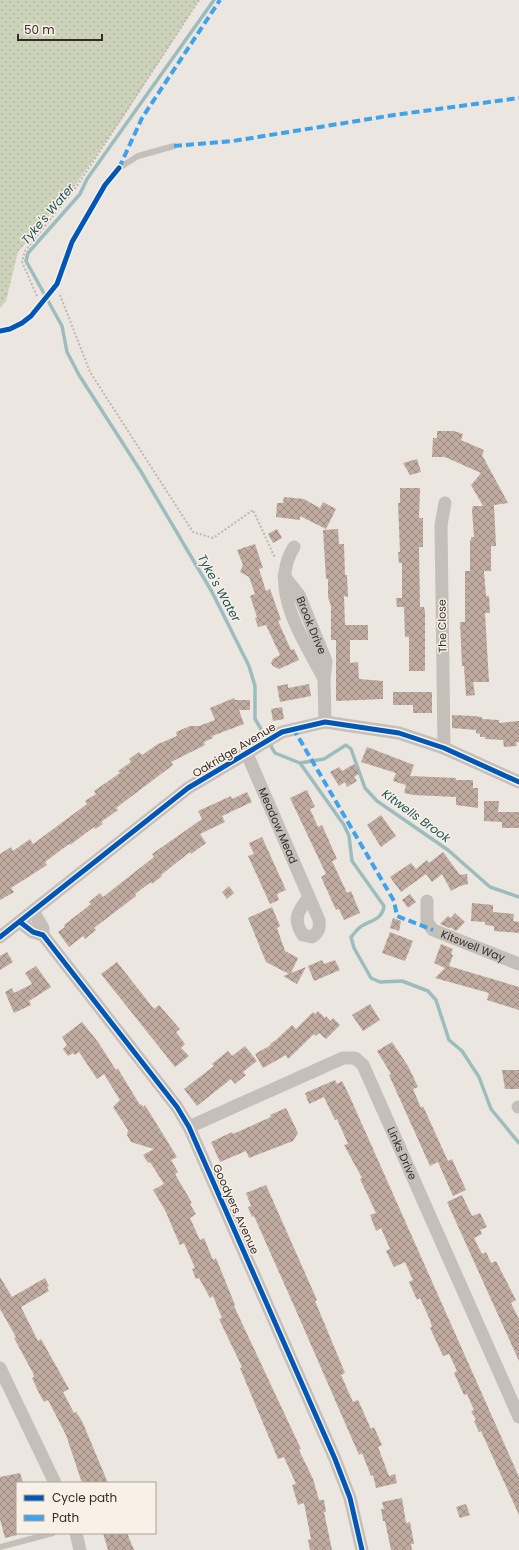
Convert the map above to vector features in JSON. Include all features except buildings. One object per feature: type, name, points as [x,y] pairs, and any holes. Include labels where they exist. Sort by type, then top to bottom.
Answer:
[{"type":"street","name":"The Close","points":[[444,748],[441,525],[445,503]]},
{"type":"street","name":"Brook Drive","points":[[294,547],[288,556],[284,576],[286,594],[297,624],[324,679],[325,722]]},
{"type":"street","name":"Oakridge Avenue","points":[[0,937],[188,788],[269,740],[293,728],[325,722],[399,733],[444,748],[519,782]]},
{"type":"street","name":"Meadow Mead","points":[[247,754],[309,898]]},
{"type":"street","name":"Kitswell Way","points":[[427,901],[427,922],[434,930],[519,964]]},
{"type":"street","name":"Goodyers Avenue","points":[[33,911],[43,928],[43,936]]},
{"type":"street","name":"Goodyers Avenue","points":[[20,922],[33,932],[43,936],[177,1107],[189,1127],[335,1459],[350,1498],[362,1550]]},
{"type":"street","name":"Links Drive","points":[[189,1127],[343,1058],[355,1058],[363,1065],[519,1417]]},
{"type":"street","points":[[0,1368],[55,1482]]},
{"type":"street","points":[[76,1534],[80,1550]]},
{"type":"lane","points":[[0,330],[10,329],[22,323],[31,316],[57,284],[72,242],[105,185],[119,168],[138,156],[174,146]]},
{"type":"lane","points":[[0,1547],[49,1534]]},
{"type":"path","points":[[43,302],[22,262],[25,251],[77,186],[199,0]]},
{"type":"path","points":[[53,289],[59,293],[90,372],[194,532],[213,538],[252,510],[284,576]]},
{"type":"green space","points":[[0,0],[199,0],[121,120],[76,184],[18,252],[6,301],[0,308]]},
{"type":"waterway","name":"Tyke's Water","points":[[214,0],[87,179],[80,194],[28,253],[26,261],[62,326],[67,352],[79,375],[140,470],[212,592],[249,666],[255,686],[255,719],[275,753],[300,763],[344,825],[349,836],[352,861],[384,906],[383,911],[377,918],[362,926],[351,937],[354,948],[371,978],[380,982],[402,981],[428,991],[436,1000],[449,1040],[462,1051],[479,1077],[491,1109],[519,1143]]},
{"type":"waterway","name":"Kitwells Brook","points":[[300,763],[324,759],[346,745],[351,749],[365,788],[377,801],[448,850],[490,887],[519,897]]},
{"type":"marked path","points":[[119,168],[142,118],[220,0]]},
{"type":"marked path","points":[[174,146],[233,141],[394,115],[519,98]]},
{"type":"marked path","points":[[293,728],[394,901],[397,916],[433,930]]},
{"type":"cycle path","points":[[0,331],[10,329],[22,323],[31,316],[57,284],[72,242],[105,185],[119,168]]},
{"type":"cycle path","points":[[0,937],[188,788],[282,732],[325,722],[399,733],[444,748],[519,782]]},
{"type":"cycle path","points":[[20,922],[33,932],[43,935],[177,1107],[189,1127],[335,1459],[350,1498],[362,1550]]}]
